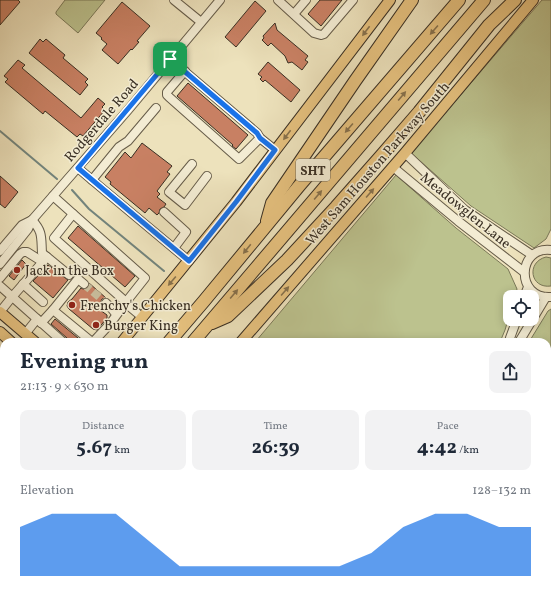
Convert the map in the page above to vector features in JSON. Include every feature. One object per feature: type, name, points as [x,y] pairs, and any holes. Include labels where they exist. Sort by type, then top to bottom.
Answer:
[{"type":"highway","points":[[265,227],[272,203],[412,0]]},
{"type":"highway","name":"SHT","points":[[172,338],[299,186],[459,0]]},
{"type":"highway","name":"SHT","points":[[197,338],[484,0]]},
{"type":"highway","points":[[209,324],[228,316],[293,254],[424,106],[489,25],[515,0]]},
{"type":"main road","name":"West Sam Houston Parkway South","points":[[244,338],[405,153],[533,0]]},
{"type":"main road","points":[[125,338],[236,202],[388,1]]},
{"type":"main road","points":[[0,312],[30,338]]},
{"type":"street","points":[[174,0],[184,3],[200,22]]},
{"type":"street","name":"Rodgerdale Road","points":[[0,264],[28,229],[32,220],[220,0]]},
{"type":"street","points":[[294,14],[306,0]]},
{"type":"street","points":[[280,1],[314,33],[321,35],[324,34],[353,0]]},
{"type":"street","points":[[170,59],[275,150]]},
{"type":"street","points":[[185,71],[168,92],[168,97],[239,159],[260,138]]},
{"type":"street","points":[[92,180],[119,147],[128,141],[156,108]]},
{"type":"street","name":"Meadowglen Lane","points":[[405,153],[465,210],[532,255]]},
{"type":"street","points":[[192,164],[169,192],[185,205],[207,176]]},
{"type":"street","name":"Meadowglen Lane","points":[[393,167],[458,221],[524,272]]},
{"type":"street","points":[[78,168],[189,261]]},
{"type":"street","points":[[54,195],[73,214],[145,278],[116,314],[110,324],[97,338]]},
{"type":"street","points":[[458,221],[465,210]]},
{"type":"street","points":[[164,212],[186,232],[174,248]]},
{"type":"street","points":[[73,214],[54,238],[142,317]]},
{"type":"street","points":[[32,220],[39,227],[41,233],[42,253],[45,259]]},
{"type":"street","name":"Rodgerdale Road","points":[[0,251],[22,225],[32,220]]},
{"type":"street","points":[[522,338],[548,297],[539,296],[528,287],[525,280],[525,266],[532,255],[550,247]]},
{"type":"street","points":[[0,278],[23,252],[27,252],[45,259],[68,275]]},
{"type":"street","points":[[0,312],[45,259]]},
{"type":"street","points":[[25,334],[53,310],[78,279],[84,284]]},
{"type":"street","points":[[23,284],[43,302]]},
{"type":"street","points":[[0,286],[58,338]]},
{"type":"street","points":[[106,303],[116,314]]},
{"type":"street","points":[[53,310],[88,338]]},
{"type":"street","points":[[510,338],[514,326]]},
{"type":"green space","points":[[65,0],[105,0],[78,33],[56,14]]},
{"type":"green space","points":[[542,0],[551,0],[551,229],[546,239],[534,248],[471,206],[411,153]]},
{"type":"green space","points":[[396,175],[456,228],[508,269],[517,289],[503,290],[503,326],[506,326],[502,338],[259,338]]},
{"type":"green space","points":[[546,257],[551,258],[551,286],[544,286],[539,283],[533,274],[535,264]]},
{"type":"green space","points":[[551,309],[551,338],[531,338],[548,311]]},
{"type":"building","points":[[0,0],[18,0],[20,2],[0,25]]},
{"type":"building","points":[[320,0],[342,0],[321,26],[308,14]]},
{"type":"building","points":[[255,1],[266,11],[236,47],[225,37]]},
{"type":"building","points":[[122,2],[150,26],[137,41],[139,42],[118,64],[102,50],[107,44],[96,33]]},
{"type":"building","points":[[275,23],[277,30],[308,56],[305,60],[308,62],[302,70],[292,62],[288,63],[285,56],[271,43],[268,46],[262,40],[264,38],[263,36]]},
{"type":"building","points":[[40,39],[43,42],[46,39],[65,55],[63,58],[88,79],[85,82],[88,85],[80,95],[29,53]]},
{"type":"building","points":[[18,60],[25,65],[22,68],[81,118],[98,98],[105,104],[102,107],[105,110],[83,136],[80,134],[77,137],[45,111],[43,114],[5,82],[8,79],[4,76]]},
{"type":"building","points":[[268,62],[300,90],[291,102],[265,80],[263,82],[260,79],[262,77],[258,74]]},
{"type":"building","points":[[188,83],[248,135],[236,149],[177,96]]},
{"type":"building","points":[[142,143],[172,166],[167,172],[170,174],[157,191],[160,194],[157,197],[166,204],[160,209],[157,215],[149,208],[145,213],[110,184],[111,182],[105,177],[125,152],[131,158]]},
{"type":"building","points":[[0,176],[18,192],[5,208],[0,204]]},
{"type":"building","points":[[78,226],[135,276],[125,287],[68,238]]},
{"type":"building","name":"Jack in the Box","points":[[22,260],[26,264],[14,280],[9,276]]},
{"type":"building","points":[[48,265],[68,280],[53,298],[33,281]]},
{"type":"building","points":[[89,283],[106,298],[102,299],[101,301],[101,305],[103,307],[100,310],[107,315],[107,318],[97,330],[93,329],[67,306],[68,302],[81,288],[88,288]]},
{"type":"building","points":[[55,319],[78,338],[67,338],[51,324]]},
{"type":"waterway","points":[[0,131],[57,179]]},
{"type":"waterway","points":[[72,190],[89,209],[164,271]]},
{"type":"tunnel","points":[[84,284],[106,303]]},
{"type":"place","name":"Jack in the Box","points":[[17,270]]},
{"type":"place","name":"Frenchy's Chicken","points":[[72,305]]},
{"type":"place","name":"Burger King","points":[[96,325]]},
{"type":"route","points":[[170,59],[275,150],[189,261],[78,168],[170,59]]}]
